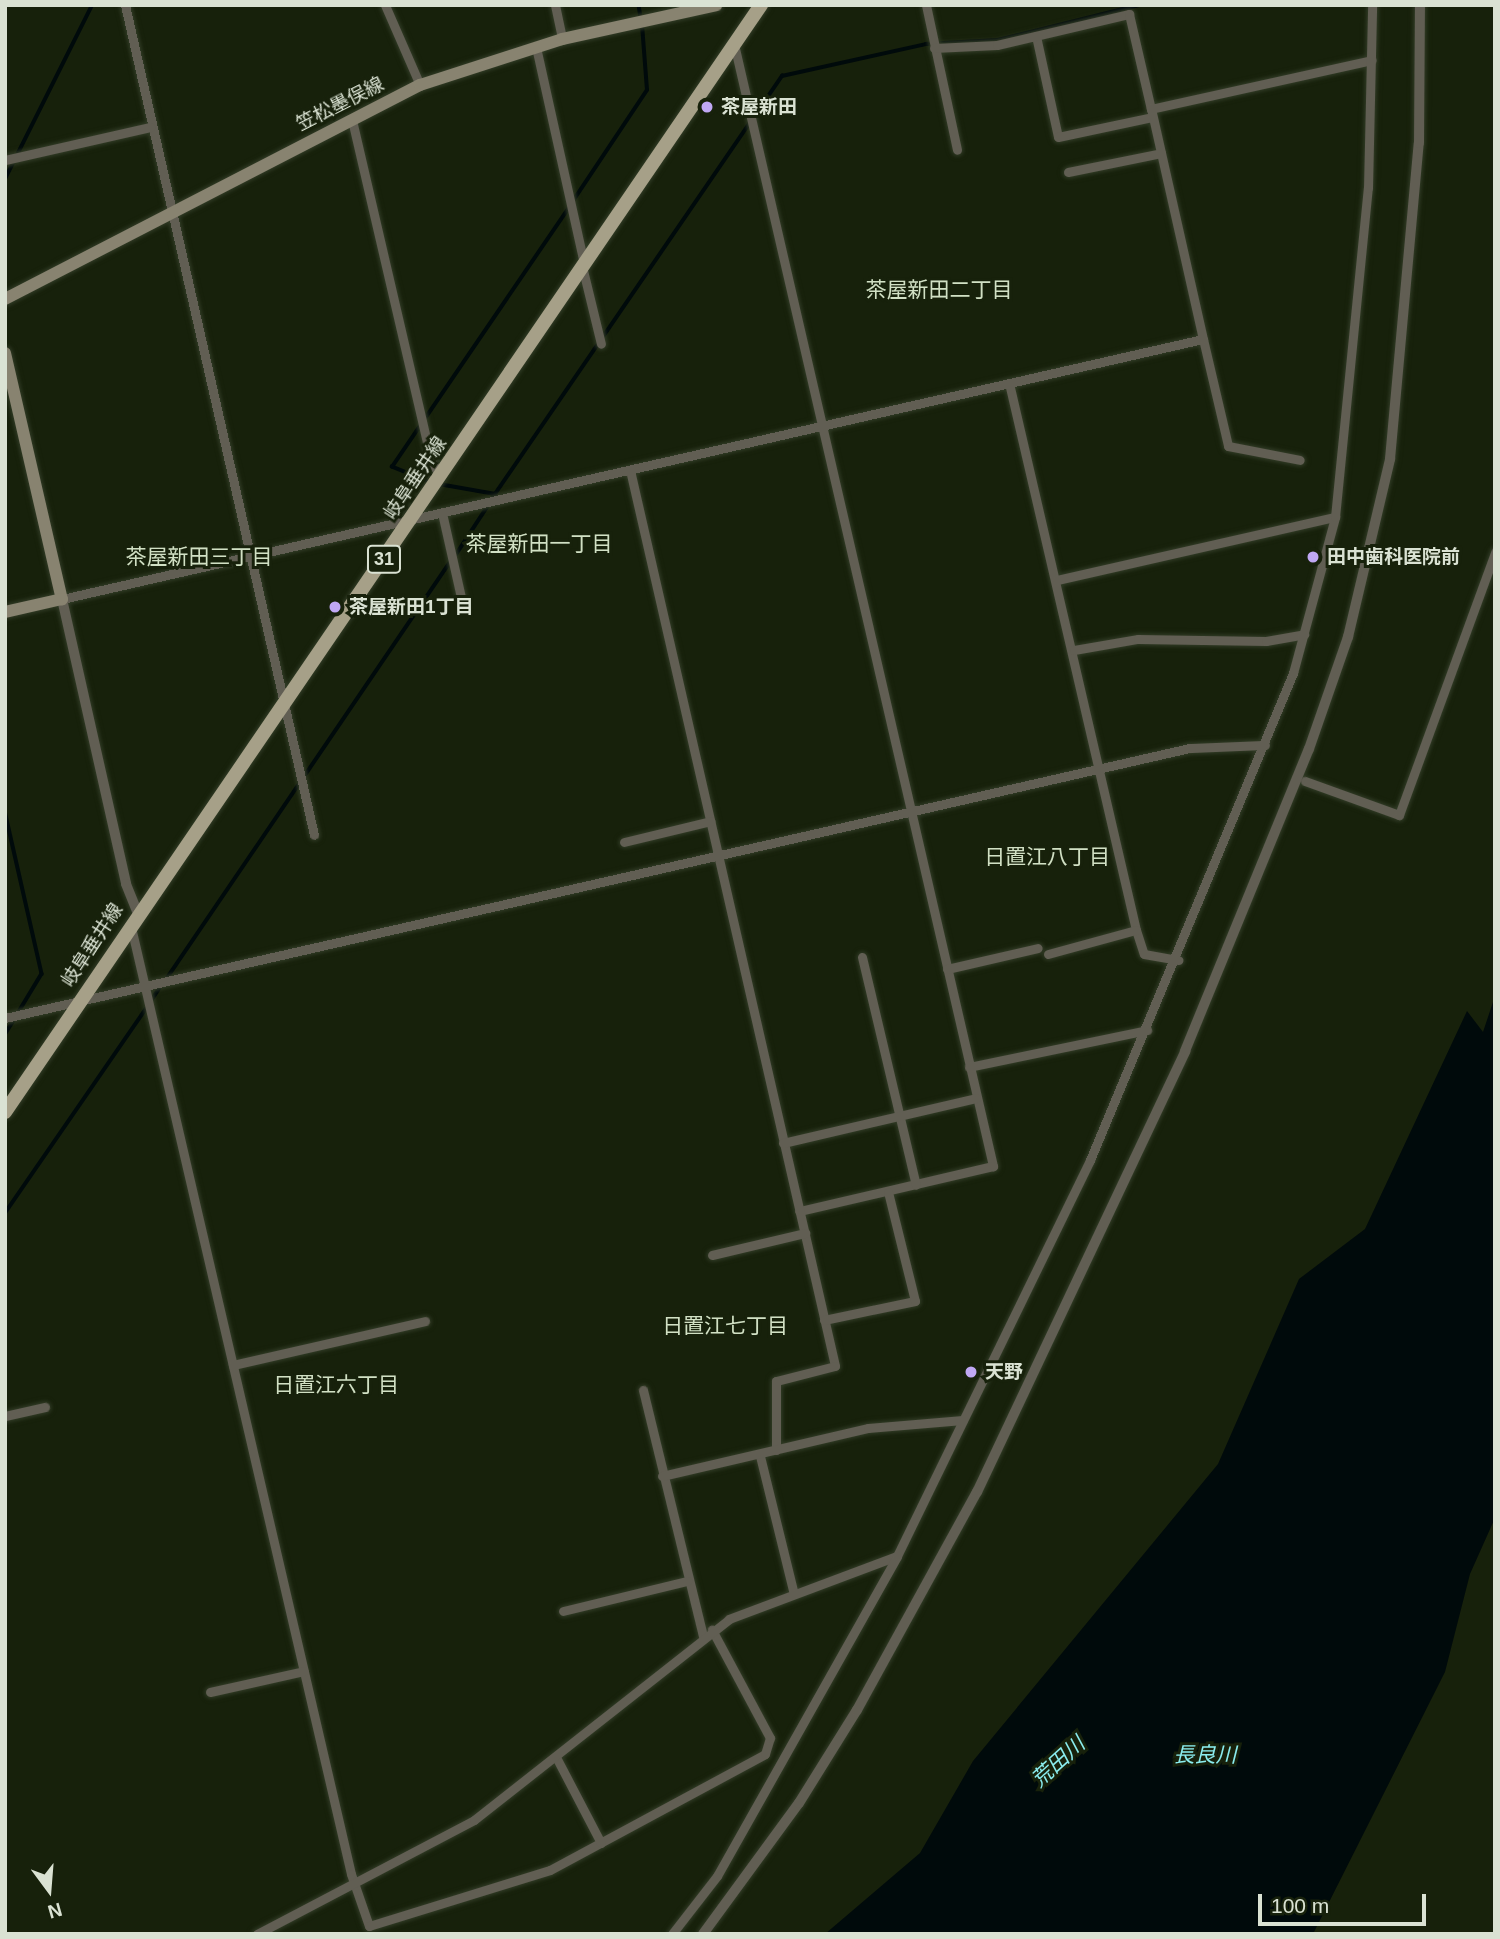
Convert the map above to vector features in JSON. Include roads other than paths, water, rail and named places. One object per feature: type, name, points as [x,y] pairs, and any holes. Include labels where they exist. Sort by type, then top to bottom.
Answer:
[{"type":"main road","name":"笠松墨俣線","points":[[5,299],[420,85],[562,39],[716,5]]},
{"type":"main road","name":"岐阜垂井線","points":[[5,1112],[133,917],[284,704],[761,5]]},
{"type":"main road","points":[[5,353],[62,599],[5,612]]},
{"type":"street","points":[[125,5],[150,127],[254,557],[314,835]]},
{"type":"street","points":[[385,5],[420,85]]},
{"type":"street","points":[[555,5],[562,39]]},
{"type":"street","points":[[926,5],[957,150]]},
{"type":"street","points":[[672,1934],[717,1876],[897,1556],[1147,1030],[1265,745],[1304,634],[1335,517],[1368,188],[1372,5]]},
{"type":"street","points":[[702,1934],[850,1722],[977,1492],[1180,1063],[1309,749],[1348,637],[1390,459],[1419,143],[1420,5]]},
{"type":"street","points":[[934,48],[1036,36],[1129,14],[1228,446],[1300,460]]},
{"type":"street","points":[[1036,36],[1058,137],[1372,60]]},
{"type":"street","points":[[734,44],[993,1167],[799,1211]]},
{"type":"street","points":[[536,47],[601,344]]},
{"type":"street","points":[[352,120],[431,460],[440,475]]},
{"type":"street","points":[[5,160],[150,127]]},
{"type":"street","points":[[1068,172],[1161,153]]},
{"type":"street","points":[[712,1630],[770,1738],[765,1754],[550,1870],[369,1926],[354,1883],[233,1365],[146,987],[126,884],[62,599],[1203,340]]},
{"type":"street","points":[[1009,383],[1074,650],[1136,930],[1144,954],[1178,960]]},
{"type":"street","points":[[630,470],[835,1367],[776,1381],[776,1450]]},
{"type":"street","points":[[442,513],[461,597]]},
{"type":"street","points":[[1057,580],[1335,517]]},
{"type":"street","points":[[1305,780],[1399,815],[1495,552]]},
{"type":"street","points":[[1074,650],[1138,639],[1266,641],[1304,634]]},
{"type":"street","points":[[5,1018],[1189,748],[1265,745]]},
{"type":"street","points":[[624,842],[711,821]]},
{"type":"street","points":[[1048,954],[1136,930]]},
{"type":"street","points":[[947,969],[1038,948]]},
{"type":"street","points":[[862,957],[916,1185]]},
{"type":"street","points":[[969,1067],[1147,1030]]},
{"type":"street","points":[[783,1143],[976,1098]]},
{"type":"street","points":[[824,1320],[915,1301],[888,1192]]},
{"type":"street","points":[[712,1255],[805,1233]]},
{"type":"street","points":[[233,1365],[425,1321]]},
{"type":"street","points":[[643,1390],[687,1581],[703,1636]]},
{"type":"street","points":[[5,1416],[45,1407]]},
{"type":"street","points":[[663,1476],[760,1456],[868,1428],[962,1420]]},
{"type":"street","points":[[760,1456],[794,1594]]},
{"type":"street","points":[[257,1934],[474,1820],[712,1630],[794,1594],[897,1556]]},
{"type":"street","points":[[563,1611],[687,1581]]},
{"type":"street","points":[[210,1692],[304,1671]]},
{"type":"street","points":[[556,1757],[601,1843]]},
{"type":"water","name":"長良川","points":[[1495,996],[1495,1518],[1470,1574],[1445,1672],[1313,1934],[825,1934],[920,1853],[973,1761],[1218,1464],[1299,1279],[1365,1229],[1467,1011],[1483,1032]]},
{"type":"waterway","points":[[5,179],[92,5]]},
{"type":"waterway","points":[[639,5],[641,18]]},
{"type":"waterway","points":[[493,497],[782,76],[926,44],[998,40],[1139,5]]},
{"type":"waterway","points":[[573,201],[647,90],[642,25]]},
{"type":"waterway","points":[[431,483],[392,467],[569,208]]},
{"type":"waterway","points":[[439,484],[495,494]]},
{"type":"waterway","points":[[455,556],[489,504]]},
{"type":"waterway","points":[[167,978],[450,562]]},
{"type":"waterway","points":[[5,811],[42,974],[19,1012]]},
{"type":"waterway","points":[[151,1001],[162,984]]},
{"type":"waterway","points":[[5,1213],[147,1007]]},
{"type":"waterway","points":[[5,1034],[15,1018]]},
{"type":"place","name":"茶屋新田","points":[[707,107]]},
{"type":"place","name":"田中歯科医院前","points":[[1313,557]]},
{"type":"place","name":"茶屋新田1丁目","points":[[335,607]]},
{"type":"place","name":"天野","points":[[971,1372]]},
{"type":"district","name":"茶屋新田二丁目","points":[[939,290]]},
{"type":"district","name":"茶屋新田一丁目","points":[[539,544]]},
{"type":"district","name":"茶屋新田三丁目","points":[[199,557]]},
{"type":"district","name":"日置江八丁目","points":[[1047,857]]},
{"type":"district","name":"日置江七丁目","points":[[725,1326]]},
{"type":"district","name":"日置江六丁目","points":[[336,1385]]},
{"type":"water label","name":"荒田川","points":[[1058,1762]]}]
